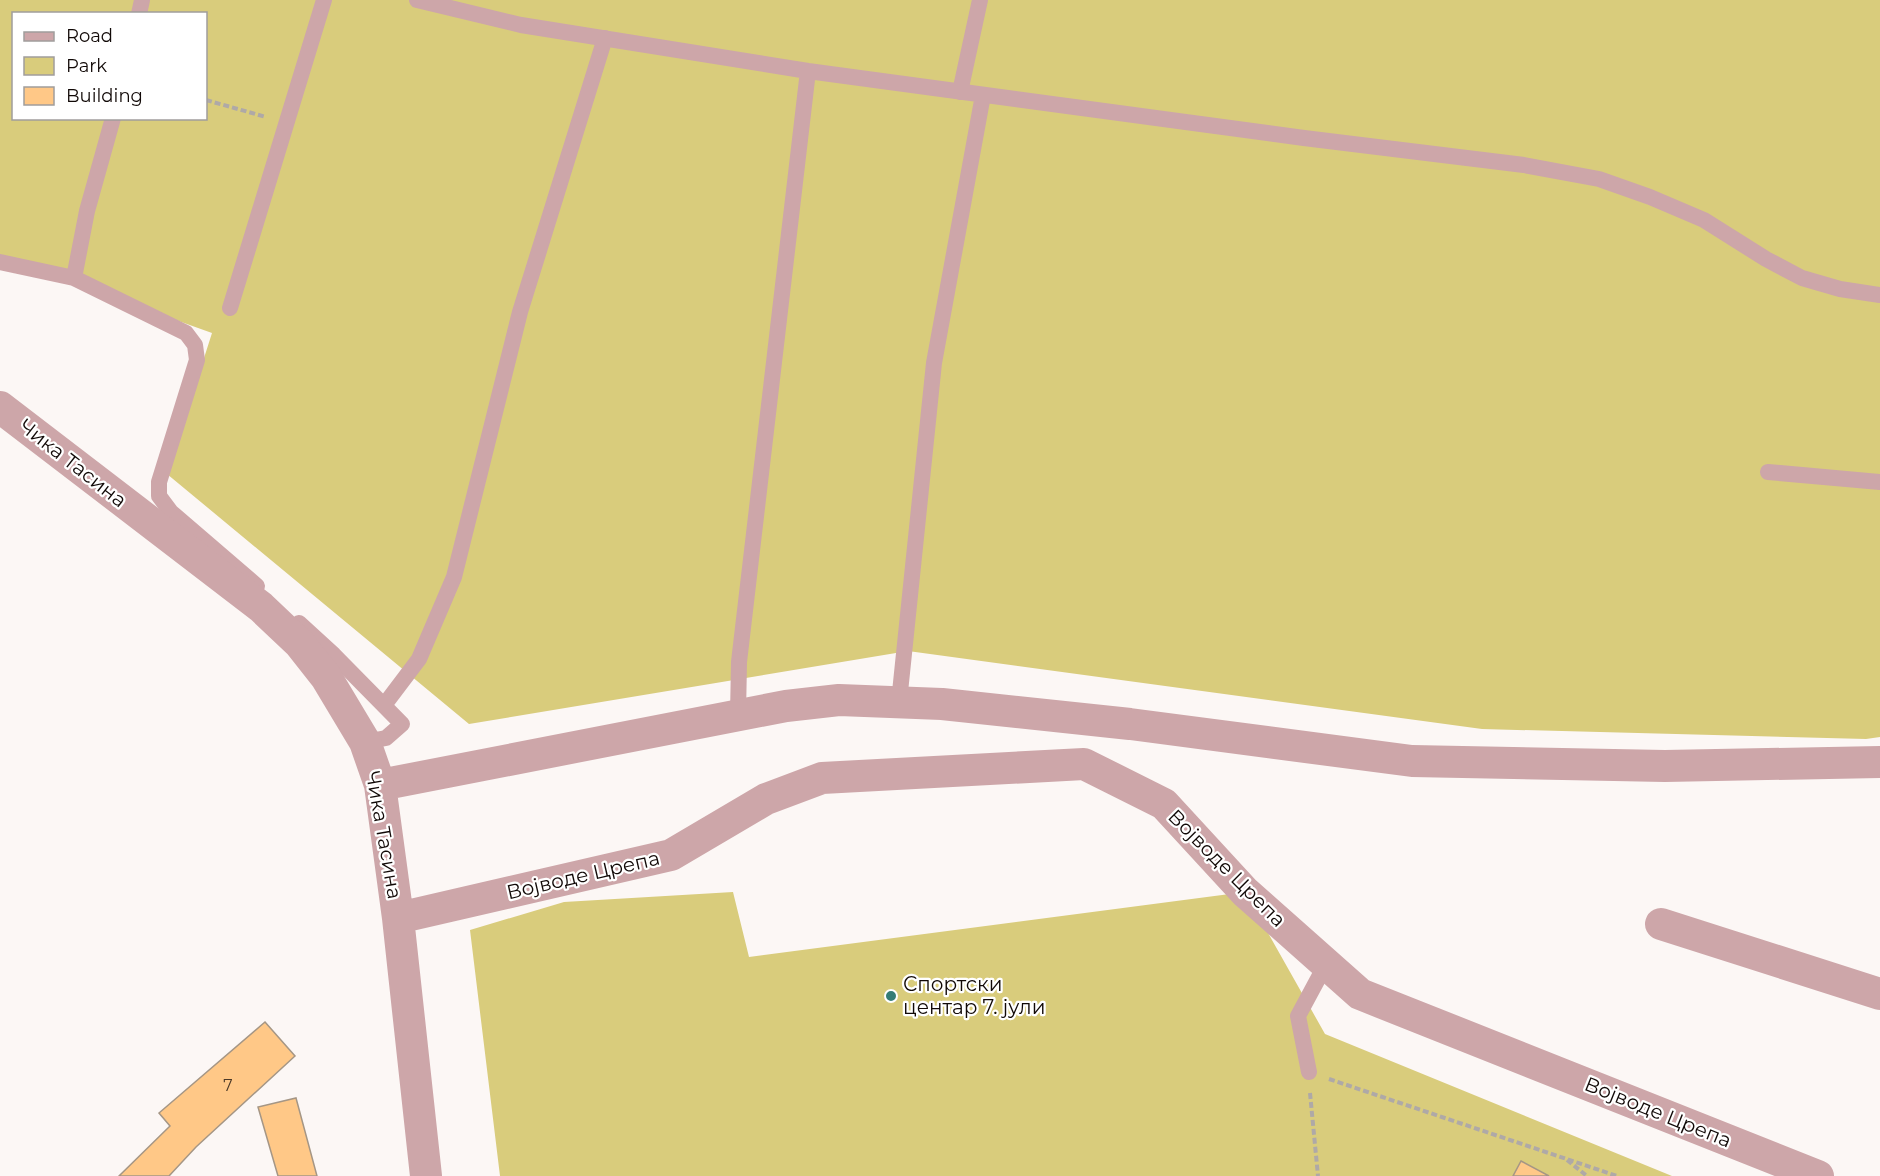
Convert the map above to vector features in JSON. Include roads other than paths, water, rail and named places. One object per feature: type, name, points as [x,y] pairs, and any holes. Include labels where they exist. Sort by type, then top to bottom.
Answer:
[{"type":"street","name":"Чика Тасина","points":[[0,407],[261,607],[300,644],[326,677],[365,742],[380,785],[398,918],[426,1176]]},
{"type":"street","points":[[380,785],[786,706],[839,700],[942,704],[1130,724],[1412,761],[1665,766],[1880,762]]},
{"type":"street","name":"Војводе Црепа","points":[[398,918],[671,855],[766,798],[822,778],[1084,764],[1164,804],[1245,892],[1360,994],[1818,1176]]},
{"type":"street","points":[[1661,924],[1880,994]]},
{"type":"lane","points":[[230,308],[324,0]]},
{"type":"lane","points":[[417,0],[521,25],[808,71],[1304,138],[1524,165],[1599,179],[1704,220],[1766,259],[1803,278],[1840,289],[1880,295]]},
{"type":"lane","points":[[960,92],[980,0]]},
{"type":"lane","points":[[385,704],[418,659],[454,577],[520,312],[605,38]]},
{"type":"lane","points":[[738,715],[738,662],[808,71]]},
{"type":"lane","points":[[899,702],[934,363],[983,95]]},
{"type":"lane","points":[[74,278],[87,211],[112,120]]},
{"type":"lane","points":[[0,262],[74,278],[186,333],[195,345],[197,360],[159,482],[159,496],[171,512],[334,655],[385,704],[402,724],[386,738],[365,742]]},
{"type":"lane","points":[[1768,471],[1880,482]]},
{"type":"lane","points":[[1308,1072],[1298,1016],[1326,964]]},
{"type":"place","name":"Спортски центар 7. јули","points":[[891,996]]}]
